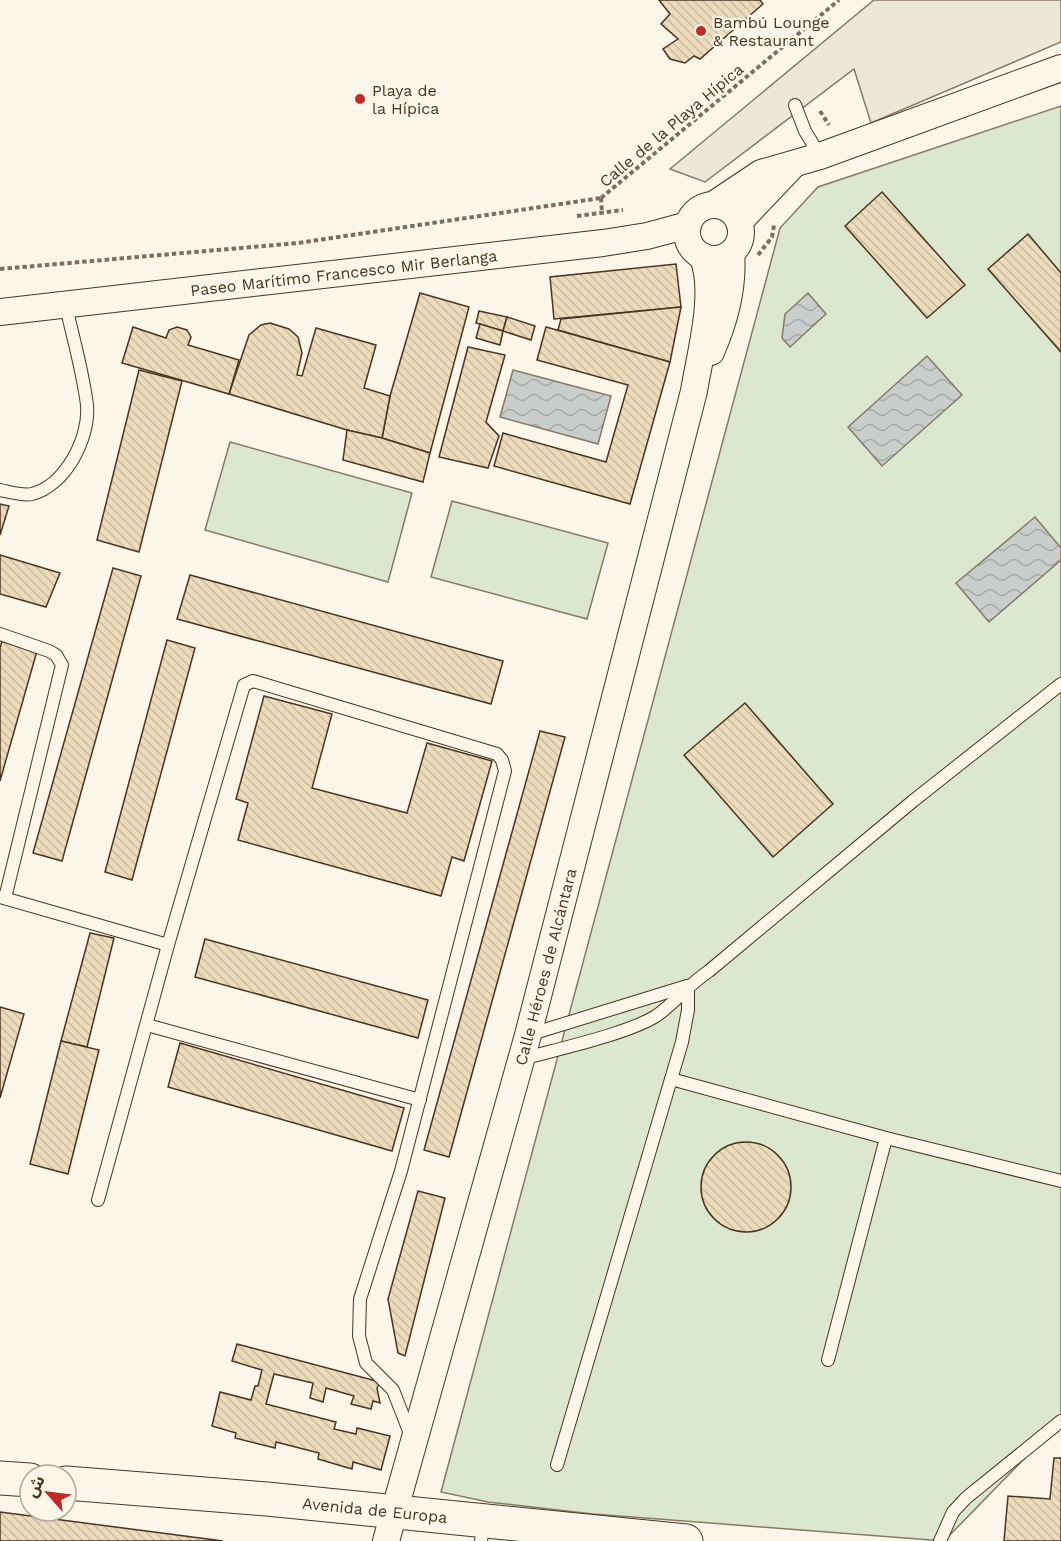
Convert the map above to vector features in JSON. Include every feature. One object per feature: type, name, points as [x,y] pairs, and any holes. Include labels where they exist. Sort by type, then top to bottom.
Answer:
[{"type":"main road","points":[[0,1478],[18,1479]]},
{"type":"main road","name":"Avenida de Europa","points":[[78,1485],[390,1526],[686,1541]]},
{"type":"street","points":[[713,205],[751,178],[820,156],[1061,68]]},
{"type":"street","points":[[739,222],[794,165]]},
{"type":"street","points":[[713,205],[729,209],[739,222],[740,239],[731,253],[731,280],[721,330],[694,391],[707,299],[708,268],[702,256],[692,246],[688,225],[693,215],[702,207],[713,205]]},
{"type":"street","name":"Paseo Marítimo Francesco Mir Berlanga","points":[[0,312],[603,243],[647,236],[688,225]]},
{"type":"street","points":[[702,256],[717,258],[731,253]]},
{"type":"street","name":"Calle Héroes de Alcántara","points":[[390,1526],[528,1035],[694,391]]},
{"type":"lane","points":[[795,105],[805,131],[820,156]]},
{"type":"lane","points":[[0,490],[30,495],[45,489],[68,466],[87,425],[87,406],[66,306]]},
{"type":"lane","points":[[0,634],[49,651],[56,655],[62,665],[2,898],[168,945]]},
{"type":"lane","points":[[98,1200],[241,689],[253,681],[497,754],[502,760],[505,771],[401,1171],[360,1299],[359,1327],[366,1363],[393,1389],[414,1443]]},
{"type":"lane","points":[[520,1060],[638,1024],[664,1010],[688,986],[1061,684]]},
{"type":"lane","points":[[528,1035],[688,986]]},
{"type":"lane","points":[[556,1465],[686,1026],[688,986]]},
{"type":"lane","points":[[147,1024],[420,1100]]},
{"type":"lane","points":[[671,1079],[886,1138],[1061,1181]]},
{"type":"lane","points":[[828,1360],[886,1138]]},
{"type":"lane","points":[[940,1541],[953,1512],[966,1498],[1061,1421]]},
{"type":"path","name":"Calle de la Playa Hípica","points":[[0,269],[298,243],[601,198],[839,0]]},
{"type":"green space","points":[[1061,106],[1061,1421],[944,1541],[593,1514],[488,1502],[441,1492],[780,228],[818,187]]},
{"type":"green space","points":[[230,442],[412,493],[388,582],[205,530]]},
{"type":"green space","points":[[452,501],[608,543],[587,619],[431,577]]},
{"type":"shaded area","points":[[874,0],[1061,0],[1061,42],[871,123],[854,69],[705,182],[670,169]]},
{"type":"water","points":[[808,293],[826,314],[790,347],[782,338],[785,314]]},
{"type":"water","points":[[927,356],[962,395],[882,466],[848,427]]},
{"type":"water","points":[[513,370],[611,396],[598,444],[500,417]]},
{"type":"water","points":[[1035,517],[1061,548],[1061,560],[989,622],[956,583]]},
{"type":"building","name":"Bambú Lounge & Restaurant","points":[[659,0],[760,0],[763,4],[700,59],[694,56],[685,63],[670,59],[663,49],[678,39],[661,24],[670,14]]},
{"type":"building","points":[[882,192],[965,285],[927,318],[845,226]]},
{"type":"building","points":[[1028,234],[1061,273],[1061,352],[988,269]]},
{"type":"building","points":[[676,264],[681,307],[554,319],[550,277]]},
{"type":"building","points":[[420,293],[469,307],[430,453],[382,438],[390,396]]},
{"type":"building","points":[[681,307],[670,362],[558,330],[561,319]]},
{"type":"building","points":[[479,311],[507,317],[503,331],[476,323]]},
{"type":"building","points":[[507,317],[535,326],[531,340],[503,331]]},
{"type":"building","points":[[270,323],[289,329],[298,337],[302,353],[297,375],[302,376],[316,328],[376,345],[364,388],[390,396],[382,438],[347,430],[229,394],[249,335],[261,325]]},
{"type":"building","points":[[480,324],[503,331],[500,345],[476,338]]},
{"type":"building","points":[[133,327],[166,338],[169,330],[177,327],[187,330],[191,337],[188,345],[239,360],[229,394],[122,363]]},
{"type":"building","points":[[546,327],[670,362],[630,504],[494,466],[503,433],[606,462],[628,385],[537,360]]},
{"type":"building","points":[[468,347],[505,355],[486,422],[499,436],[488,468],[439,457]]},
{"type":"building","points":[[139,370],[182,381],[139,552],[97,540]]},
{"type":"building","points":[[347,430],[430,453],[423,482],[343,460]]},
{"type":"building","points":[[0,504],[9,506],[0,535]]},
{"type":"building","points":[[0,555],[60,573],[46,607],[0,594]]},
{"type":"building","points":[[113,568],[141,576],[62,861],[33,853]]},
{"type":"building","points":[[190,575],[503,661],[491,704],[177,619]]},
{"type":"building","points":[[167,640],[195,648],[132,880],[105,872]]},
{"type":"building","points":[[2,641],[37,651],[0,781],[0,648]]},
{"type":"building","points":[[264,696],[332,714],[312,788],[407,813],[427,743],[492,761],[464,861],[452,857],[441,896],[238,840],[248,803],[236,799]]},
{"type":"building","points":[[745,703],[833,804],[773,857],[684,755]]},
{"type":"building","points":[[540,731],[565,737],[449,1157],[424,1150]]},
{"type":"building","points":[[90,933],[114,938],[87,1047],[61,1041]]},
{"type":"building","points":[[205,939],[428,1000],[418,1038],[195,977]]},
{"type":"building","points":[[0,1007],[24,1014],[0,1098]]},
{"type":"building","points":[[61,1041],[99,1050],[68,1174],[30,1164]]},
{"type":"building","points":[[180,1043],[404,1108],[392,1151],[168,1087]]},
{"type":"building","points":[[746,1142],[763,1145],[778,1155],[788,1170],[791,1187],[788,1204],[778,1219],[763,1229],[746,1232],[729,1229],[714,1219],[704,1204],[701,1187],[704,1170],[714,1155],[729,1145]]},
{"type":"building","points":[[418,1191],[445,1198],[405,1356],[398,1353],[388,1299]]},
{"type":"building","points":[[237,1344],[380,1382],[377,1388],[380,1403],[373,1401],[371,1409],[351,1404],[354,1396],[326,1388],[323,1402],[310,1398],[313,1383],[274,1374],[266,1404],[336,1422],[334,1429],[356,1434],[357,1428],[390,1436],[381,1470],[353,1462],[352,1469],[318,1459],[319,1453],[276,1442],[275,1448],[235,1438],[236,1433],[212,1426],[220,1392],[251,1400],[255,1386],[258,1386],[262,1370],[232,1361]]},
{"type":"building","points":[[1054,1458],[1061,1458],[1061,1541],[1004,1541],[1008,1496],[1050,1499]]},
{"type":"building","points":[[0,1512],[18,1514],[18,1523],[78,1522],[223,1541],[0,1541]]},
{"type":"place","name":"Bambú Lounge & Restaurant","points":[[701,31]]},
{"type":"place","name":"Playa de la Hípica","points":[[360,99]]}]
